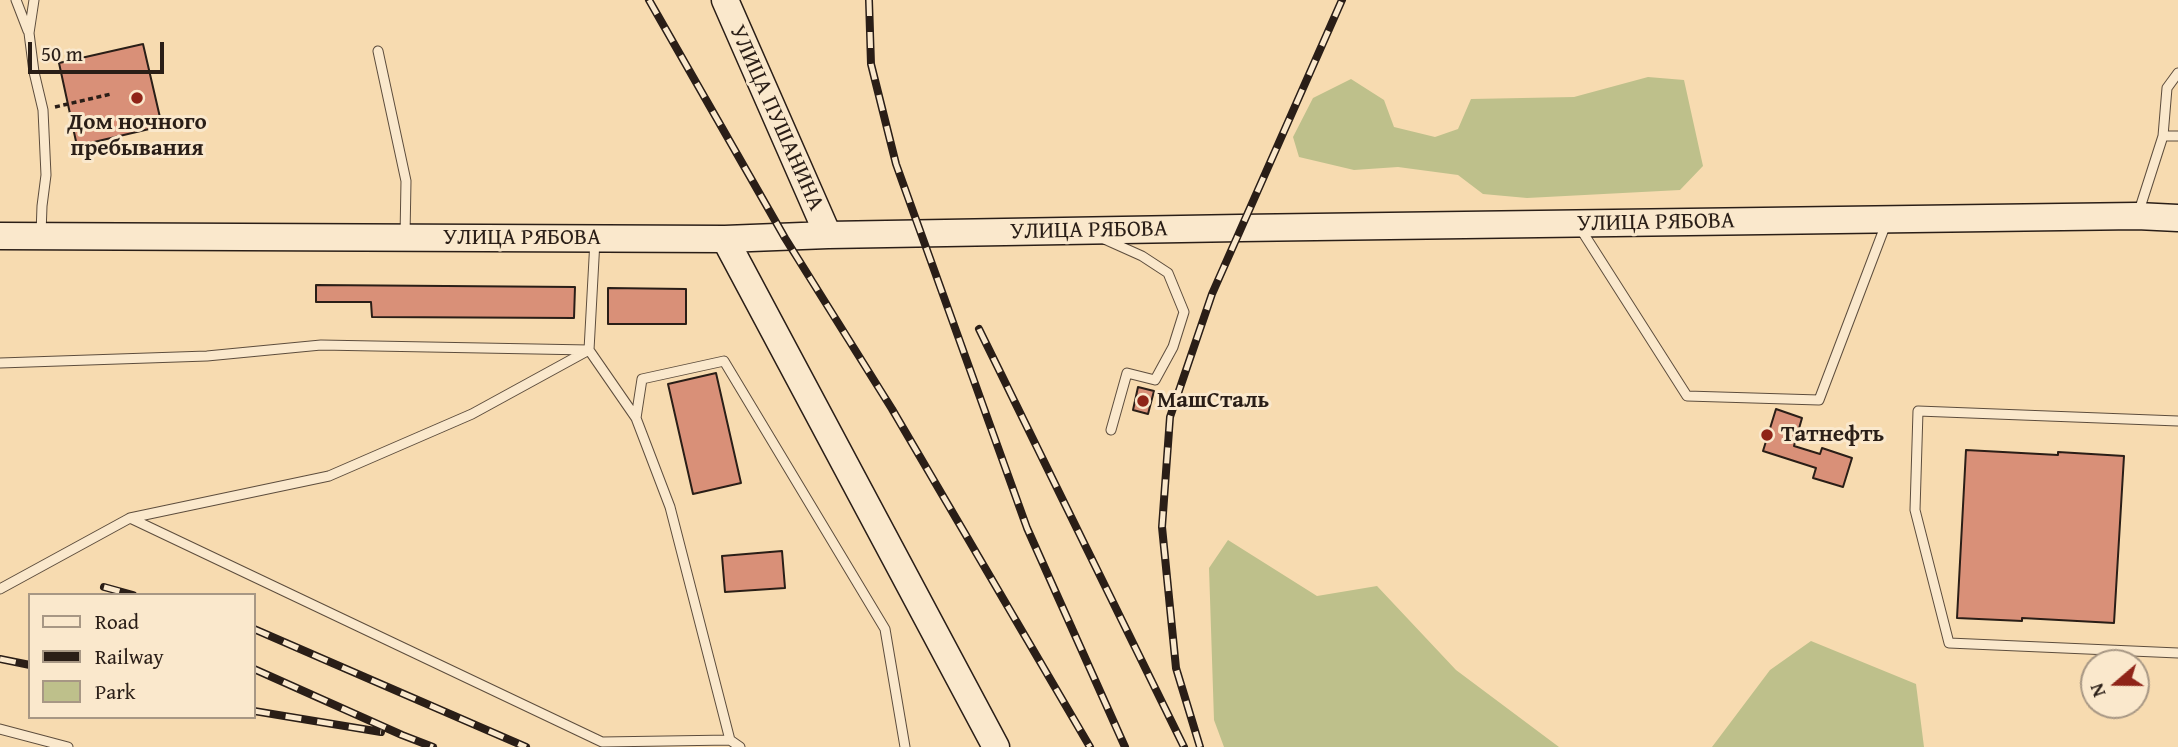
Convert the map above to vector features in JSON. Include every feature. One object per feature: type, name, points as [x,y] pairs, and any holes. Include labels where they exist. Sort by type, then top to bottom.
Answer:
[{"type":"street","name":"УЛИЦА ПУШАНИНА","points":[[725,0],[828,235]]},
{"type":"street","name":"УЛИЦА РЯБОВА","points":[[0,236],[725,239],[1086,231],[2137,216],[2178,218]]},
{"type":"street","points":[[725,239],[996,747]]},
{"type":"lane","points":[[16,0],[29,33],[43,110],[46,174],[41,236]]},
{"type":"lane","points":[[29,33],[34,0]]},
{"type":"lane","points":[[378,51],[406,181],[405,238]]},
{"type":"lane","points":[[2137,216],[2163,136],[2167,88],[2178,73]]},
{"type":"lane","points":[[2163,136],[2178,136]]},
{"type":"lane","points":[[1577,224],[1688,396],[1819,400],[1887,221]]},
{"type":"lane","points":[[1086,231],[1142,256],[1168,273],[1184,312],[1173,347],[1155,380],[1127,373],[1111,430]]},
{"type":"lane","points":[[595,238],[589,350],[636,418],[670,507],[730,740]]},
{"type":"lane","points":[[0,363],[206,356],[321,345],[589,350]]},
{"type":"lane","points":[[0,589],[130,518],[329,476],[472,415],[589,350]]},
{"type":"lane","points":[[636,418],[642,379],[724,361],[885,629],[905,747]]},
{"type":"lane","points":[[2178,421],[1918,411],[1914,510],[1949,643],[2178,653]]},
{"type":"lane","points":[[130,518],[602,744],[730,740],[740,747]]},
{"type":"lane","points":[[0,729],[68,747]]},
{"type":"path","points":[[43,110],[111,94]]},
{"type":"green space","points":[[1648,77],[1684,80],[1703,166],[1680,190],[1527,198],[1483,194],[1458,175],[1398,167],[1354,170],[1299,157],[1293,137],[1313,98],[1351,79],[1384,100],[1394,127],[1435,137],[1458,129],[1471,99],[1574,97]]},
{"type":"green space","points":[[1228,540],[1317,596],[1377,586],[1456,670],[1559,747],[1224,747],[1214,720],[1209,568]]},
{"type":"green space","points":[[1811,641],[1916,684],[1924,747],[1712,747],[1770,670]]},
{"type":"building","name":"Дом ночного пребывания","points":[[143,44],[162,126],[77,146],[59,63]]},
{"type":"building","points":[[316,285],[575,287],[574,318],[372,317],[371,302],[316,302]]},
{"type":"building","points":[[608,288],[686,289],[686,324],[608,324]]},
{"type":"building","points":[[716,373],[741,483],[693,494],[668,384]]},
{"type":"building","name":"МашСталь","points":[[1138,387],[1154,391],[1148,414],[1133,410]]},
{"type":"building","points":[[1776,409],[1802,418],[1794,446],[1820,454],[1822,448],[1852,458],[1843,487],[1813,478],[1816,468],[1763,451]]},
{"type":"building","points":[[1966,450],[2124,456],[2114,623],[1957,618]]},
{"type":"building","points":[[782,551],[785,588],[725,592],[722,556]]},
{"type":"railway","points":[[649,0],[785,238],[892,409],[1090,747]]},
{"type":"railway","points":[[869,0],[871,64],[896,164],[1027,528],[1125,747]]},
{"type":"railway","points":[[1200,747],[1176,668],[1162,527],[1170,417],[1212,294],[1342,0]]},
{"type":"railway","points":[[979,329],[1184,747]]},
{"type":"railway","points":[[104,587],[126,593]]},
{"type":"railway","points":[[256,630],[526,747]]},
{"type":"railway","points":[[0,659],[28,665]]},
{"type":"railway","points":[[256,670],[433,747]]},
{"type":"railway","points":[[256,711],[381,732]]},
{"type":"place","name":"Дом ночного пребывания","points":[[137,98]]},
{"type":"place","name":"МашСталь","points":[[1143,401]]},
{"type":"place","name":"Татнефть","points":[[1767,435]]}]
